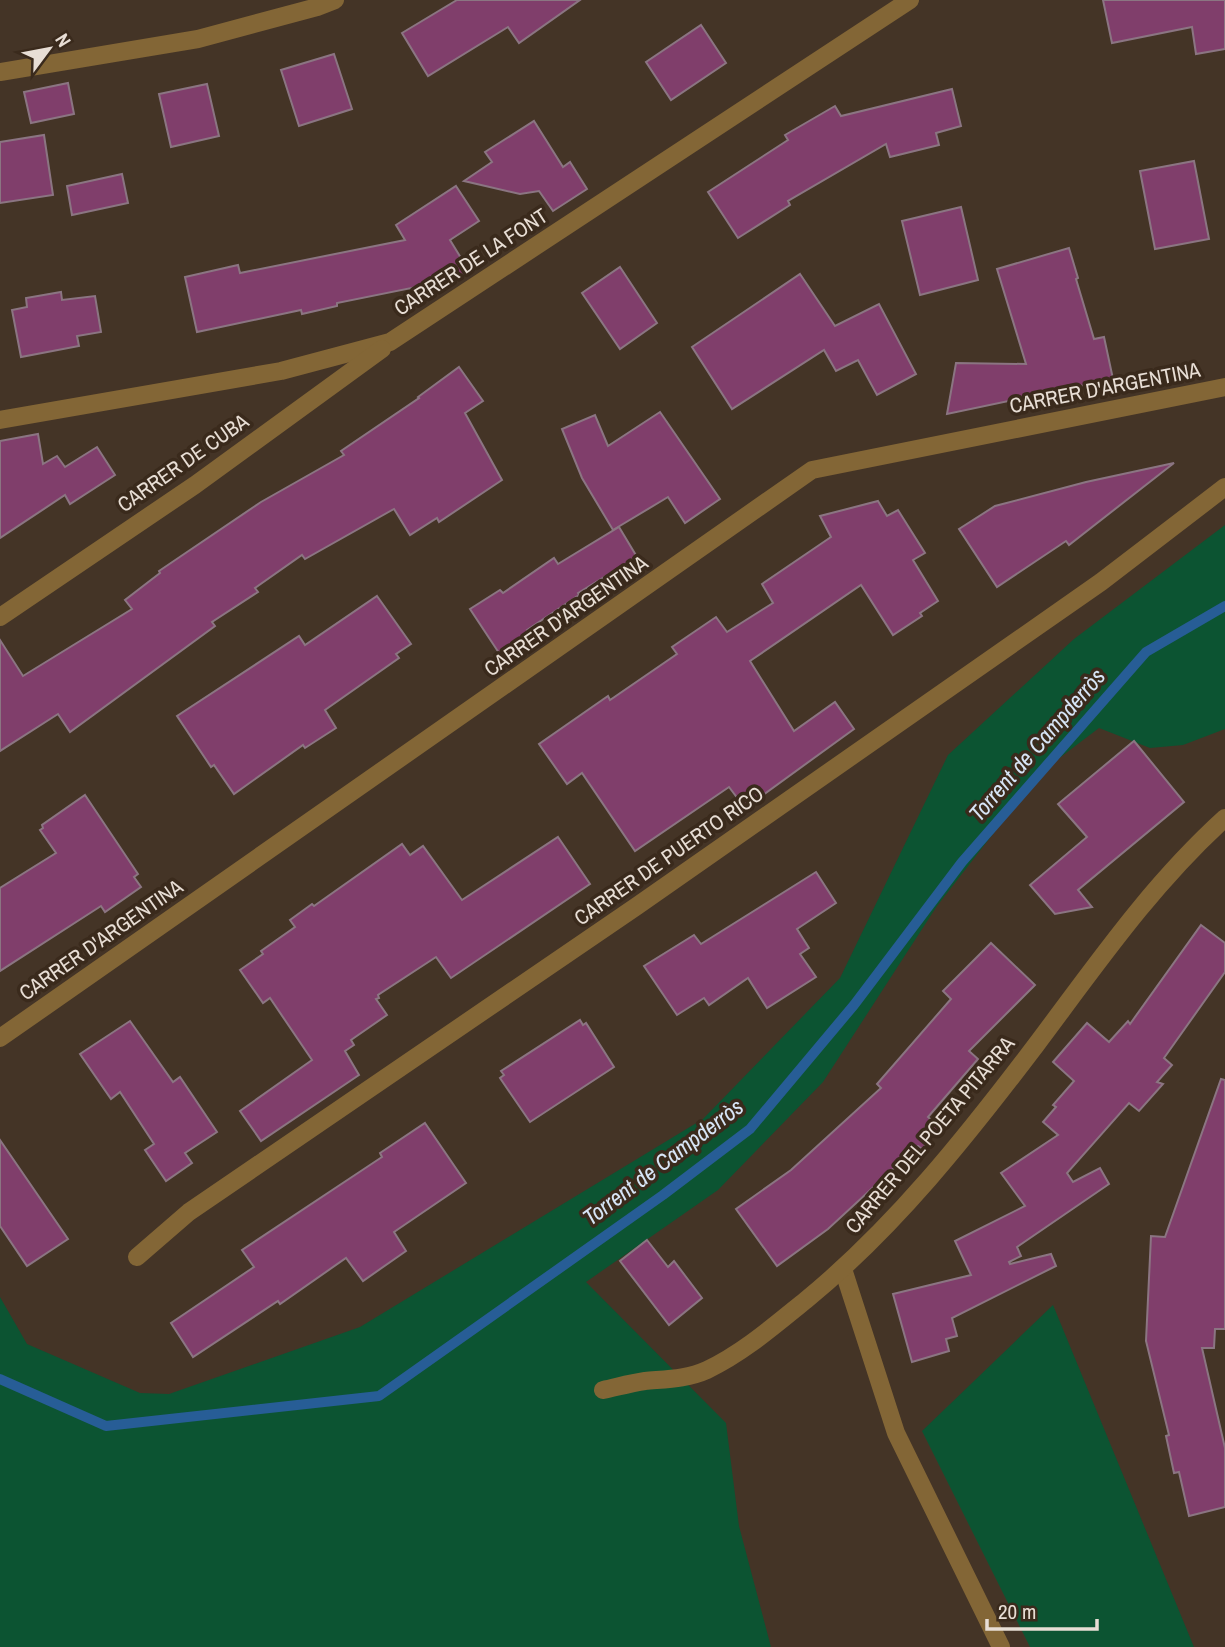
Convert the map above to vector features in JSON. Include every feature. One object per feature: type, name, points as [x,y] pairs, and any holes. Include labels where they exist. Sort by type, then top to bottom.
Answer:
[{"type":"street","points":[[0,72],[198,39],[317,8],[335,0]]},
{"type":"street","name":"CARRER DE LA FONT","points":[[0,420],[281,372],[390,342],[910,0]]},
{"type":"street","name":"CARRER DE CUBA","points":[[0,617],[195,485],[390,342]]},
{"type":"street","name":"CARRER D'ARGENTINA","points":[[0,1038],[812,470],[1225,387]]},
{"type":"street","name":"CARRER DE PUERTO RICO","points":[[137,1257],[189,1212],[637,906],[1101,582],[1225,487]]},
{"type":"street","name":"CARRER DEL POETA PITARRA","points":[[603,1390],[641,1381],[680,1378],[704,1371],[772,1328],[843,1269],[909,1202],[1034,1048],[1122,929],[1187,853],[1225,818]]},
{"type":"street","points":[[843,1269],[896,1433],[1000,1647]]},
{"type":"green space","points":[[1225,525],[1225,729],[1183,745],[1150,748],[1099,728],[1041,772],[937,906],[823,1082],[718,1190],[586,1282],[726,1423],[739,1526],[771,1647],[0,1647],[0,1297],[27,1344],[140,1393],[169,1394],[360,1327],[703,1119],[840,978],[948,755],[1074,639]]},
{"type":"green space","points":[[1053,1305],[1194,1647],[1030,1647],[922,1431]]},
{"type":"building","points":[[457,0],[580,0],[519,43],[508,27],[428,76],[402,33]]},
{"type":"building","points":[[1103,0],[1225,0],[1225,49],[1196,54],[1192,27],[1112,43]]},
{"type":"building","points":[[701,25],[726,63],[671,100],[646,62]]},
{"type":"building","points":[[334,54],[352,109],[299,126],[281,70]]},
{"type":"building","points":[[68,83],[74,114],[31,123],[24,92]]},
{"type":"building","points":[[207,84],[219,136],[171,147],[159,94]]},
{"type":"building","points":[[952,89],[961,126],[936,133],[939,145],[890,157],[886,144],[788,201],[790,205],[738,238],[708,192],[788,140],[785,135],[835,106],[841,116]]},
{"type":"building","points":[[534,121],[563,167],[570,162],[587,189],[553,211],[539,191],[520,194],[464,181],[492,162],[485,152]]},
{"type":"building","points":[[44,135],[53,195],[0,203],[0,142]]},
{"type":"building","points":[[1194,161],[1209,239],[1155,249],[1140,171]]},
{"type":"building","points":[[122,174],[128,203],[72,215],[67,186]]},
{"type":"building","points":[[456,186],[479,221],[450,240],[469,271],[424,300],[416,287],[337,303],[337,306],[302,314],[301,310],[197,332],[185,277],[238,265],[240,273],[405,240],[396,225]]},
{"type":"building","points":[[961,207],[978,280],[920,295],[902,221]]},
{"type":"building","points":[[1069,248],[1094,339],[1104,337],[1113,379],[947,414],[956,363],[1026,364],[997,269]]},
{"type":"building","points":[[620,267],[657,323],[620,349],[582,293]]},
{"type":"building","points":[[800,274],[835,326],[879,304],[916,374],[877,395],[858,360],[836,371],[824,350],[732,409],[692,347]]},
{"type":"building","points":[[61,292],[62,300],[95,296],[101,332],[77,336],[79,346],[21,357],[12,310],[27,307],[26,298]]},
{"type":"building","points":[[459,367],[483,401],[465,413],[502,480],[439,522],[437,518],[410,535],[394,509],[305,559],[302,555],[255,588],[258,592],[212,622],[215,626],[70,732],[58,714],[0,751],[0,640],[23,676],[132,609],[125,600],[160,573],[159,571],[261,502],[344,455],[341,451]]},
{"type":"building","points":[[660,412],[720,499],[685,523],[668,497],[613,530],[582,478],[562,429],[595,415],[608,446]]},
{"type":"building","points":[[38,434],[43,464],[57,456],[65,467],[97,447],[115,475],[70,504],[65,495],[0,538],[0,441]]},
{"type":"building","points":[[1174,463],[1069,545],[1066,541],[997,587],[959,529],[995,506]]},
{"type":"building","points":[[878,501],[887,516],[898,510],[925,553],[913,560],[938,601],[920,613],[922,616],[893,635],[861,585],[750,661],[794,731],[835,702],[854,729],[745,808],[729,787],[635,851],[582,773],[567,784],[539,744],[608,696],[610,700],[677,654],[672,647],[716,617],[727,632],[773,603],[762,584],[831,537],[820,516]]},
{"type":"building","points":[[619,527],[637,557],[578,593],[579,595],[527,630],[529,634],[499,653],[470,609],[500,590],[503,593],[554,558],[558,564]]},
{"type":"building","points":[[377,596],[411,644],[396,654],[399,658],[325,710],[336,728],[305,748],[303,745],[234,794],[214,765],[211,767],[177,716],[299,636],[305,645]]},
{"type":"building","points":[[1134,741],[1184,802],[1078,890],[1092,907],[1055,914],[1030,885],[1087,837],[1058,804]]},
{"type":"building","points":[[85,795],[138,874],[134,877],[141,887],[105,912],[101,906],[0,971],[0,888],[56,853],[40,830],[42,825]]},
{"type":"building","points":[[558,837],[590,884],[451,978],[436,957],[378,995],[379,998],[376,999],[387,1015],[351,1040],[354,1045],[345,1051],[359,1075],[261,1141],[240,1111],[312,1060],[270,998],[263,1003],[240,970],[295,927],[290,920],[402,844],[410,855],[423,846],[462,900]]},
{"type":"building","points":[[816,872],[836,903],[797,929],[809,948],[800,954],[816,977],[767,1008],[748,978],[709,1005],[704,998],[677,1015],[644,966],[694,935],[701,944]]},
{"type":"building","points":[[1201,925],[1225,943],[1225,972],[1164,1058],[1172,1065],[1157,1082],[1163,1084],[1139,1111],[1129,1103],[1067,1173],[1073,1182],[1100,1168],[1109,1184],[1017,1247],[1021,1256],[1009,1262],[1010,1264],[1051,1254],[1056,1266],[952,1318],[957,1336],[946,1339],[949,1351],[912,1362],[893,1294],[971,1275],[955,1241],[1025,1206],[1001,1173],[1058,1135],[1043,1122],[1056,1107],[1053,1105],[1074,1081],[1053,1062],[1087,1023],[1109,1042],[1128,1021],[1130,1024]]},
{"type":"building","points":[[991,943],[1035,985],[969,1051],[978,1059],[928,1117],[940,1128],[922,1149],[918,1146],[828,1229],[777,1266],[736,1209],[791,1170],[881,1088],[877,1084],[951,999],[943,991]]},
{"type":"building","points":[[580,1020],[583,1025],[586,1023],[614,1067],[530,1122],[500,1078],[504,1075],[501,1071]]},
{"type":"building","points":[[130,1021],[173,1082],[180,1077],[217,1132],[185,1153],[192,1163],[166,1181],[145,1150],[154,1144],[120,1092],[111,1099],[80,1054]]},
{"type":"building","points":[[1221,1079],[1225,1080],[1225,1329],[1215,1329],[1214,1348],[1202,1348],[1225,1448],[1225,1507],[1189,1516],[1179,1472],[1174,1473],[1166,1436],[1169,1435],[1146,1341],[1151,1236],[1165,1237]]},
{"type":"building","points":[[425,1123],[466,1183],[394,1232],[406,1251],[363,1281],[346,1258],[280,1304],[278,1301],[193,1357],[171,1323],[254,1267],[242,1250],[382,1157],[380,1153]]},
{"type":"building","points":[[0,1140],[68,1239],[27,1266],[0,1226]]},
{"type":"building","points":[[647,1240],[668,1267],[674,1261],[702,1298],[669,1325],[620,1261]]},
{"type":"waterway","name":"Torrent de Campderròs","points":[[0,1379],[106,1426],[379,1396],[663,1195],[750,1129],[854,1005],[962,862],[1146,652],[1225,606]]}]
